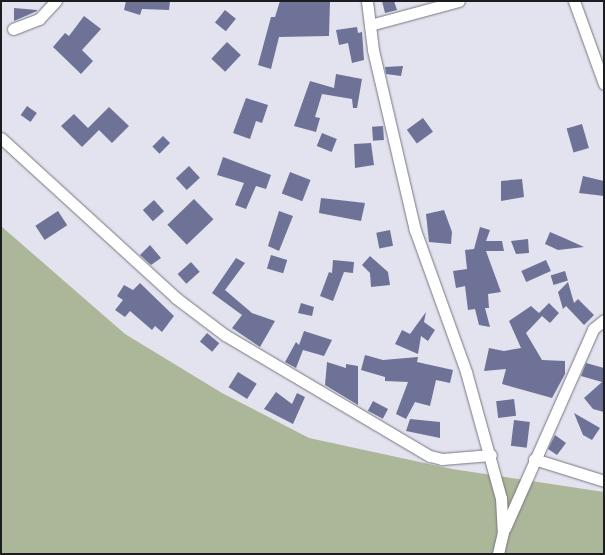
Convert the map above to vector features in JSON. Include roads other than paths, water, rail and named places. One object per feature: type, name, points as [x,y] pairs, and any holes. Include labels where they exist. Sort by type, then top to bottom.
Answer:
[{"type":"street","points":[[13,29],[39,19],[56,1]]},
{"type":"street","points":[[367,1],[370,25],[416,230],[491,455],[501,498],[503,532]]},
{"type":"street","points":[[370,25],[459,1]]},
{"type":"street","points":[[574,1],[604,84]]},
{"type":"street","points":[[1,138],[176,298],[233,340],[430,456],[442,459],[491,455]]},
{"type":"street","points":[[498,554],[503,532],[534,459],[593,329],[604,320]]},
{"type":"street","points":[[534,459],[604,481]]}]
